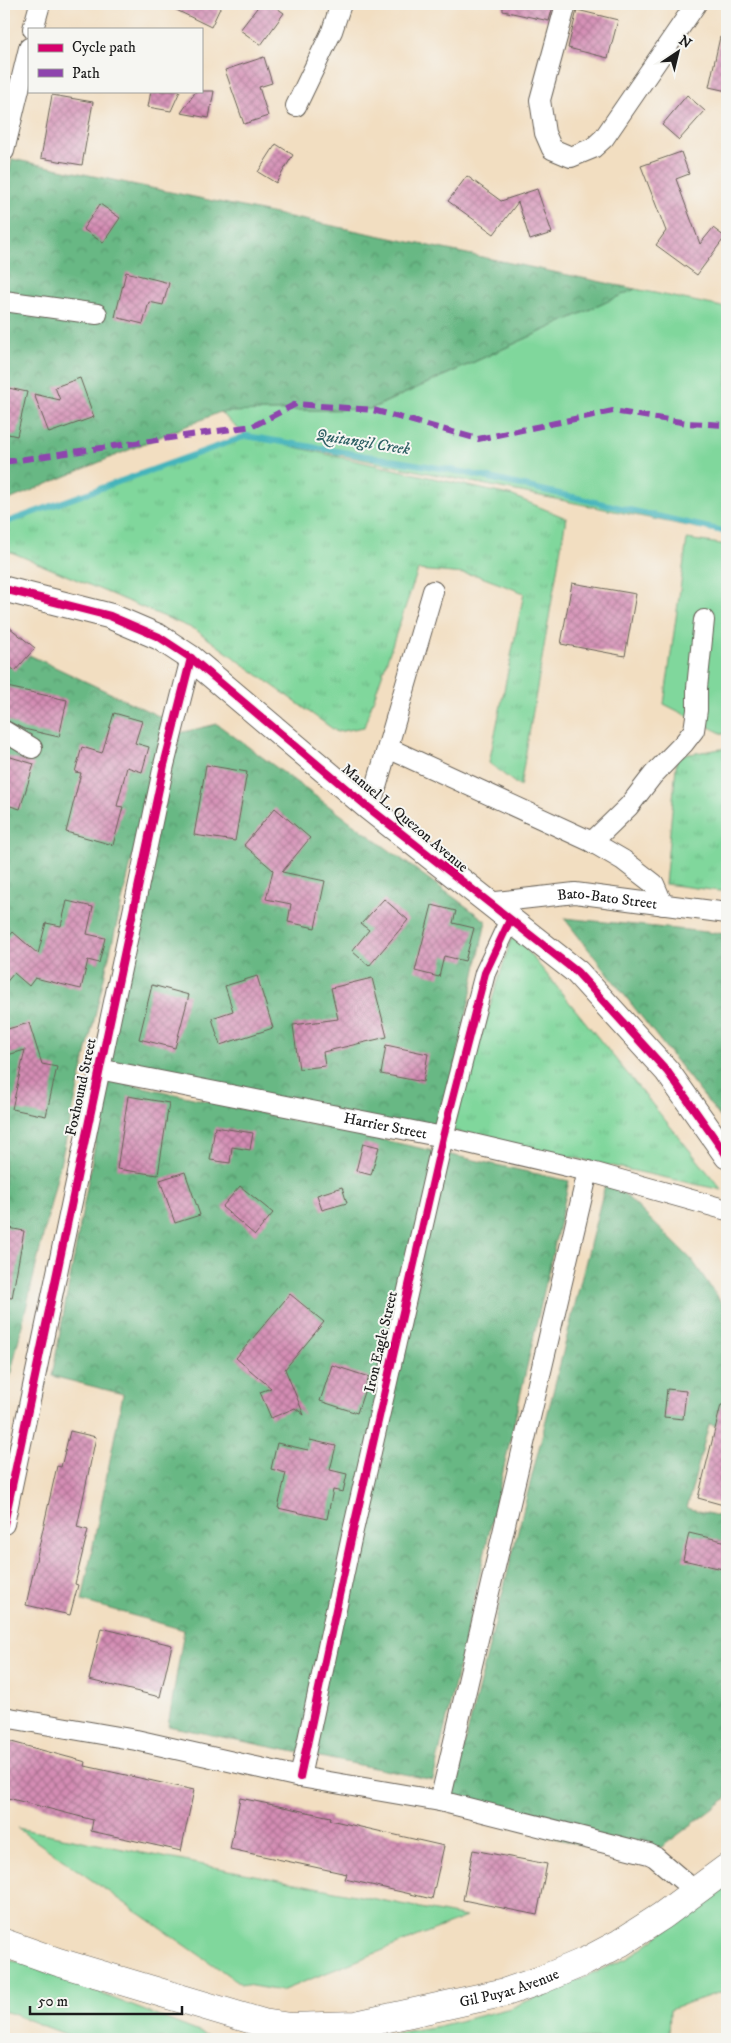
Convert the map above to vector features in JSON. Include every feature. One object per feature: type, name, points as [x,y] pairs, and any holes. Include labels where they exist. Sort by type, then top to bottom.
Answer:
[{"type":"main road","name":"Gil Puyat Avenue","points":[[4,1943],[58,1962],[294,2033],[399,2017],[506,1992],[541,1980],[586,1961],[620,1943],[727,1868]]},
{"type":"street","points":[[34,28],[40,4]]},
{"type":"street","points":[[296,106],[332,31],[340,4]]},
{"type":"street","points":[[566,4],[540,100],[544,133],[552,149],[572,157],[593,148],[604,138],[696,4]]},
{"type":"street","points":[[4,151],[28,52]]},
{"type":"street","points":[[4,301],[97,314]]},
{"type":"street","name":"Manuel L. Quezon Avenue","points":[[4,589],[110,616],[160,637],[191,658],[368,808],[577,972],[667,1071],[727,1156]]},
{"type":"street","points":[[368,808],[388,748],[434,591]]},
{"type":"street","points":[[592,842],[629,806],[653,775],[684,744],[694,730],[698,710],[697,688],[704,620]]},
{"type":"street","name":"Foxhound Street","points":[[4,1524],[164,765],[191,658]]},
{"type":"street","points":[[4,731],[32,748]]},
{"type":"street","points":[[388,748],[592,842],[623,860],[654,884],[663,905]]},
{"type":"street","name":"Bato-Bato Street","points":[[487,903],[575,893],[727,913]]},
{"type":"street","name":"Iron Eagle Street","points":[[300,1777],[352,1535],[443,1137],[485,972],[510,920]]},
{"type":"street","name":"Harrier Street","points":[[99,1069],[443,1137],[588,1171],[727,1210]]},
{"type":"street","points":[[440,1800],[588,1171]]},
{"type":"street","points":[[4,1717],[136,1740],[300,1777],[440,1800],[649,1854],[696,1891]]},
{"type":"green space","points":[[12,159],[635,289],[370,409],[220,412],[4,502],[4,196]]},
{"type":"green space","points":[[635,289],[727,308],[727,534],[246,436],[220,412],[371,409]]},
{"type":"green space","points":[[246,436],[513,496],[566,518],[520,787],[489,763],[524,593],[476,575],[418,570],[364,727],[337,732],[196,630],[4,549],[4,523]]},
{"type":"green space","points":[[687,539],[727,545],[727,734],[723,734],[664,704]]},
{"type":"green space","points":[[4,643],[165,719],[4,1402]]},
{"type":"green space","points":[[217,724],[486,921],[441,1137],[92,1065],[180,733]]},
{"type":"green space","points":[[727,748],[727,892],[665,884],[677,756]]},
{"type":"green space","points":[[564,918],[727,934],[727,1126]]},
{"type":"green space","points":[[513,933],[722,1190],[451,1131]]},
{"type":"green space","points":[[107,1079],[569,1181],[433,1780],[168,1726],[184,1630],[82,1601],[123,1394],[52,1376]]},
{"type":"green space","points":[[607,1177],[692,1260],[727,1311],[727,1428],[709,1424],[687,1508],[727,1518],[727,1798],[643,1861],[448,1810]]},
{"type":"green space","points":[[17,1828],[466,1917],[281,1991],[241,1984]]},
{"type":"green space","points":[[727,1886],[727,1990],[670,2009],[669,2039],[358,2039],[439,2026],[511,2008],[628,1958]]},
{"type":"green space","points":[[4,1960],[20,1962],[217,2039],[79,2039],[4,2011]]},
{"type":"building","points":[[164,4],[222,4],[211,27]]},
{"type":"building","points":[[260,4],[271,4],[284,13],[261,45],[240,30]]},
{"type":"building","points":[[503,4],[544,4],[553,6],[549,21],[503,11]]},
{"type":"building","points":[[577,10],[618,20],[608,58],[568,48]]},
{"type":"building","points":[[720,37],[727,38],[727,91],[709,87]]},
{"type":"building","points":[[264,57],[272,83],[259,87],[268,116],[244,124],[225,70]]},
{"type":"building","points":[[214,91],[209,118],[181,113],[195,92]]},
{"type":"building","points":[[151,92],[180,92],[171,111],[148,107]]},
{"type":"building","points":[[52,95],[93,102],[82,165],[41,158]]},
{"type":"building","points":[[687,95],[705,111],[679,140],[662,125]]},
{"type":"building","points":[[276,144],[293,155],[276,183],[258,172]]},
{"type":"building","points":[[681,152],[689,174],[676,179],[700,244],[713,228],[725,237],[697,275],[656,245],[666,231],[641,166]]},
{"type":"building","points":[[467,176],[501,201],[537,189],[552,233],[530,240],[518,202],[494,234],[448,201]]},
{"type":"building","points":[[100,204],[120,218],[103,243],[83,229]]},
{"type":"building","points":[[126,272],[169,283],[163,305],[149,302],[143,324],[115,317]]},
{"type":"building","points":[[80,378],[94,417],[49,433],[34,394],[60,400],[55,387]]},
{"type":"building","points":[[4,387],[27,392],[17,436],[4,433]]},
{"type":"building","points":[[572,583],[636,594],[625,656],[561,644]]},
{"type":"building","points":[[4,623],[35,648],[15,671],[4,662]]},
{"type":"building","points":[[7,687],[67,700],[59,737],[24,729],[4,719]]},
{"type":"building","points":[[114,713],[142,721],[135,743],[149,747],[142,772],[127,767],[117,806],[123,807],[113,845],[66,832],[81,773],[75,772],[82,747],[102,753]]},
{"type":"building","points":[[4,755],[34,764],[20,809],[4,804]]},
{"type":"building","points":[[206,765],[247,772],[235,841],[194,835]]},
{"type":"building","points":[[275,808],[310,838],[282,872],[325,881],[315,928],[288,922],[291,904],[266,899],[273,870],[244,845]]},
{"type":"building","points":[[384,899],[408,920],[369,966],[352,951],[369,930],[361,924]]},
{"type":"building","points":[[67,901],[93,907],[87,934],[105,938],[99,963],[88,960],[81,989],[35,978],[29,986],[14,973],[4,985],[4,943],[13,932],[38,954],[46,923],[61,926]]},
{"type":"building","points":[[432,905],[456,911],[453,923],[474,928],[465,961],[444,956],[439,977],[415,971]]},
{"type":"building","points":[[257,976],[273,1028],[220,1045],[212,1018],[233,1011],[225,986]]},
{"type":"building","points":[[372,978],[387,1037],[323,1052],[325,1066],[299,1069],[293,1025],[338,1019],[331,988]]},
{"type":"building","points":[[152,985],[189,995],[175,1048],[139,1039]]},
{"type":"building","points":[[29,1023],[42,1064],[57,1067],[46,1116],[12,1109],[25,1050],[4,1056],[4,1030]]},
{"type":"building","points":[[386,1045],[428,1054],[423,1082],[381,1074]]},
{"type":"building","points":[[128,1096],[169,1103],[158,1175],[117,1169]]},
{"type":"building","points":[[215,1127],[253,1133],[250,1150],[232,1147],[230,1163],[210,1160]]},
{"type":"building","points":[[363,1143],[379,1147],[371,1175],[356,1171]]},
{"type":"building","points":[[185,1172],[200,1215],[175,1223],[160,1180]]},
{"type":"building","points":[[240,1186],[273,1213],[255,1235],[222,1207]]},
{"type":"building","points":[[342,1187],[347,1203],[322,1210],[317,1195]]},
{"type":"building","points":[[4,1227],[24,1231],[12,1298],[4,1297]]},
{"type":"building","points":[[290,1294],[324,1322],[285,1369],[304,1415],[295,1408],[271,1418],[260,1392],[271,1388],[236,1358]]},
{"type":"building","points":[[332,1365],[369,1377],[357,1413],[320,1401]]},
{"type":"building","points":[[667,1389],[686,1391],[683,1419],[664,1417]]},
{"type":"building","points":[[721,1405],[727,1405],[727,1506],[698,1498]]},
{"type":"building","points":[[70,1431],[96,1437],[77,1527],[88,1530],[75,1584],[78,1585],[70,1615],[26,1605],[57,1466],[61,1467]]},
{"type":"building","points":[[310,1440],[336,1446],[330,1470],[347,1474],[343,1492],[333,1490],[327,1519],[278,1508],[286,1473],[271,1469],[277,1443],[308,1450]]},
{"type":"building","points":[[689,1533],[727,1542],[727,1570],[683,1560]]},
{"type":"building","points":[[101,1628],[172,1645],[160,1697],[89,1680]]},
{"type":"building","points":[[4,1740],[86,1762],[85,1766],[194,1790],[181,1851],[91,1831],[93,1820],[4,1797]]},
{"type":"building","points":[[240,1798],[331,1817],[330,1820],[444,1846],[432,1899],[345,1879],[347,1874],[230,1849]]},
{"type":"building","points":[[473,1850],[547,1864],[537,1915],[463,1900]]},
{"type":"waterway","name":"Quitangil Creek","points":[[4,523],[246,436],[463,472],[727,532]]},
{"type":"marked path","points":[[4,462],[253,426],[296,404],[373,410],[478,439],[613,411],[687,423],[727,425]]},
{"type":"cycle path","points":[[4,589],[110,616],[159,637],[191,658],[369,808],[577,972],[667,1071],[727,1156]]},
{"type":"cycle path","points":[[4,1524],[164,765],[191,658]]},
{"type":"cycle path","points":[[300,1777],[352,1535],[443,1137],[485,973],[510,920]]}]
